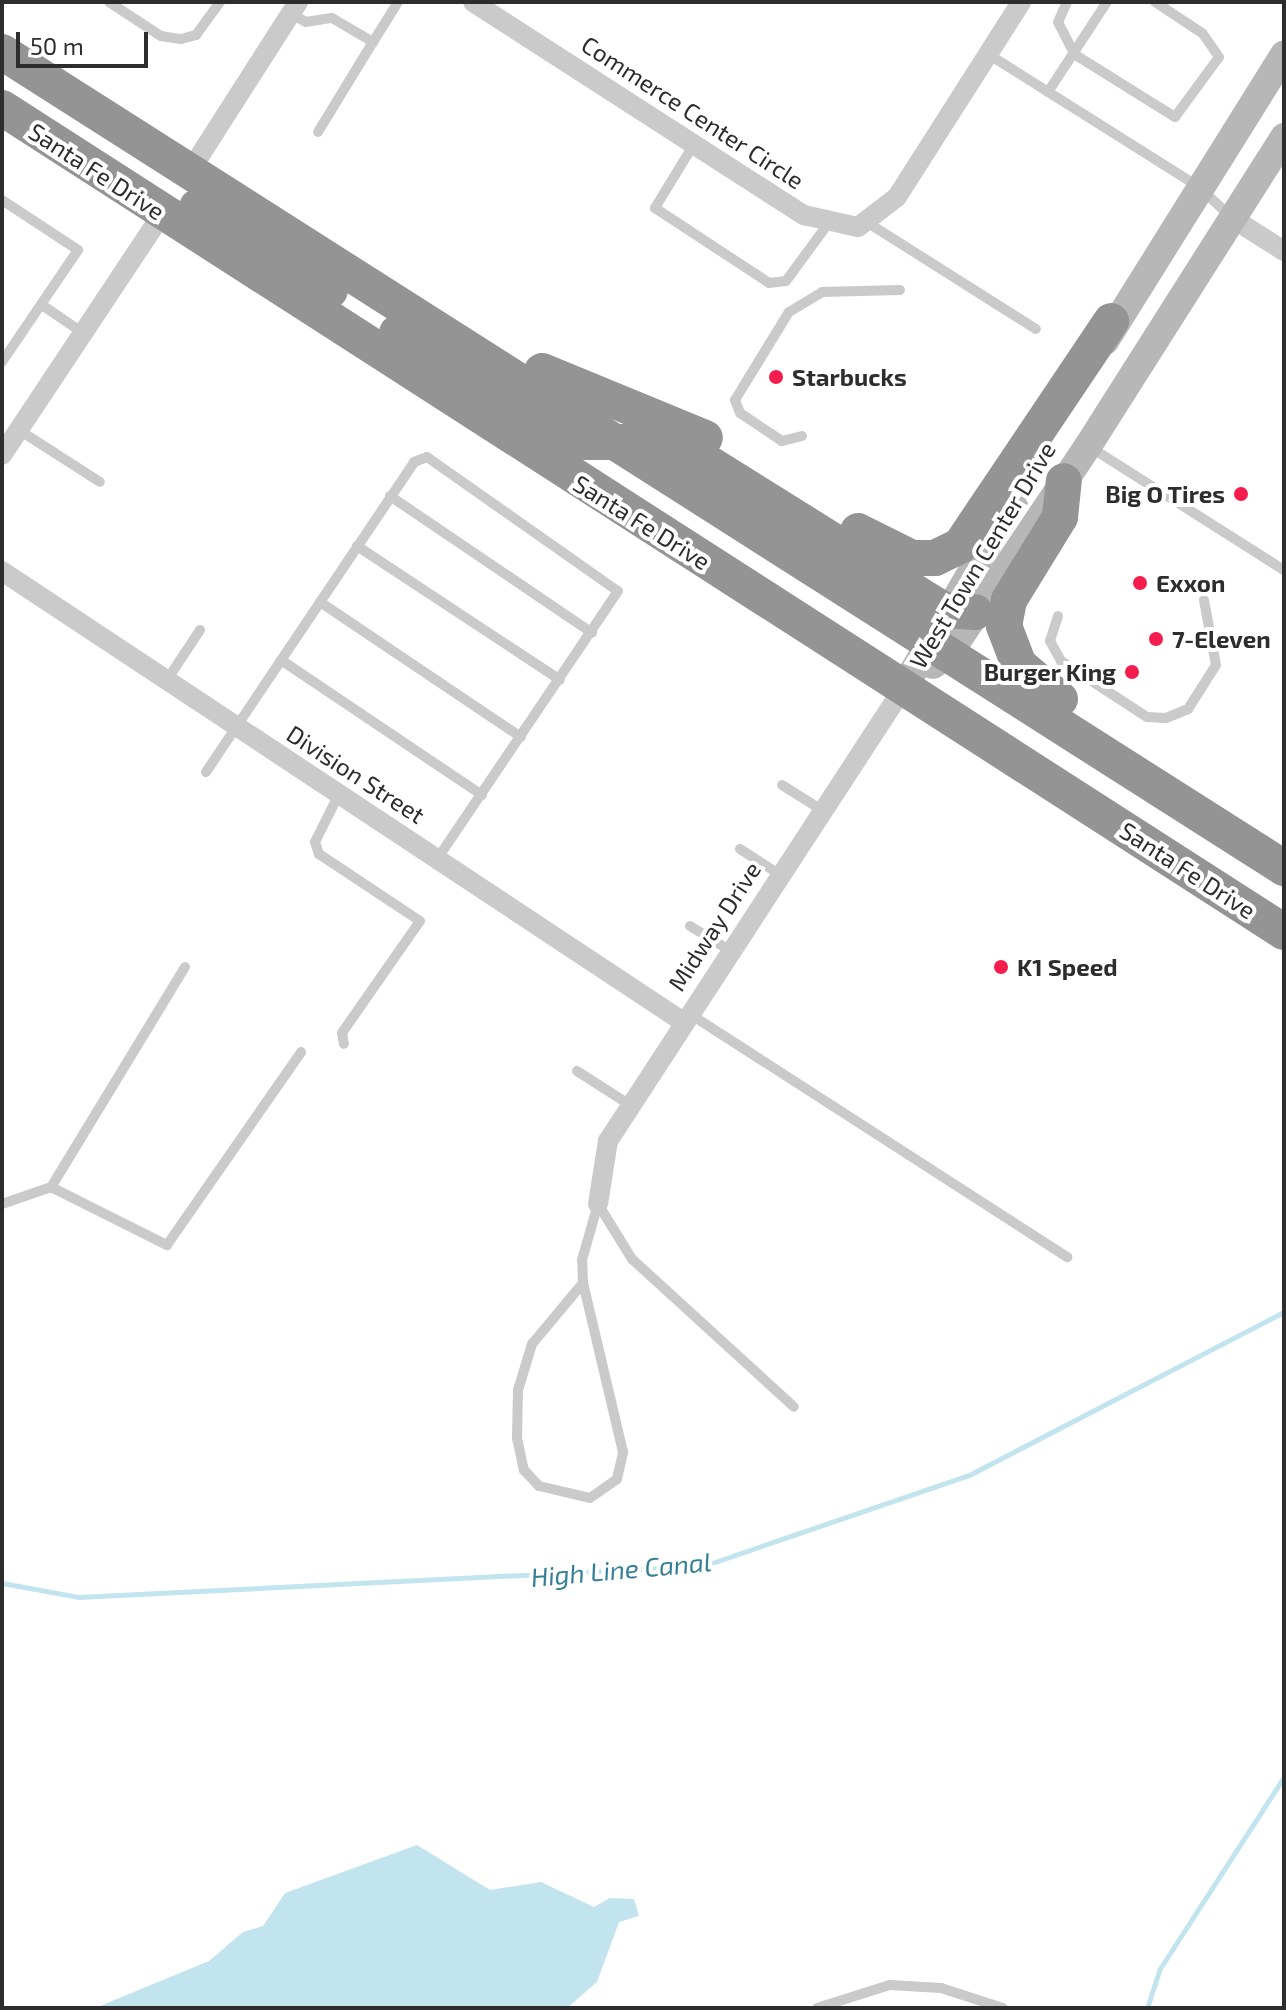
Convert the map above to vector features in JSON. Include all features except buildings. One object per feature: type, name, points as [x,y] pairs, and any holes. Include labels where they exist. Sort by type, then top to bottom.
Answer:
[{"type":"highway","name":"Santa Fe Drive","points":[[2,52],[618,441]]},
{"type":"highway","points":[[2,86],[540,424],[579,442],[618,441],[710,464],[949,628],[1284,868]]},
{"type":"highway","name":"Santa Fe Drive","points":[[2,108],[1284,932]]},
{"type":"highway","points":[[496,366],[539,370],[710,439],[881,545],[935,558],[960,546],[1111,321]]},
{"type":"highway","points":[[1064,481],[1060,517],[1009,600],[1004,626],[1019,665],[1035,683],[1284,842]]},
{"type":"street","name":"Commerce Center Circle","points":[[473,2],[804,215],[830,221],[865,221]]},
{"type":"street","points":[[865,221],[897,197],[1021,2]]},
{"type":"street","points":[[190,171],[295,8]]},
{"type":"street","name":"West Town Center Drive","points":[[949,628],[1097,366],[1111,321],[1284,54]]},
{"type":"street","name":"West Town Center Drive","points":[[904,687],[1064,481],[1235,220],[1284,137]]},
{"type":"street","points":[[9,440],[163,213]]},
{"type":"street","points":[[1235,220],[1284,251]]},
{"type":"street","name":"Division Street","points":[[2,571],[437,859],[685,1017]]},
{"type":"street","name":"Midway Drive","points":[[598,1204],[608,1141],[685,1017],[904,687]]},
{"type":"lane","points":[[109,2],[161,36],[181,39],[196,35],[220,2]]},
{"type":"lane","points":[[318,132],[398,2]]},
{"type":"lane","points":[[1067,2],[1058,22],[1074,54],[1163,113],[1181,114],[1219,57],[1202,33],[1155,2]]},
{"type":"lane","points":[[1048,92],[1107,2]]},
{"type":"lane","points":[[295,8],[306,22],[332,18],[373,42]]},
{"type":"lane","points":[[988,54],[1199,187],[1235,220]]},
{"type":"lane","points":[[694,144],[655,208],[769,283],[786,281],[830,221]]},
{"type":"lane","points":[[2,200],[78,250],[2,362]]},
{"type":"lane","points":[[865,221],[1036,329]]},
{"type":"lane","points":[[802,436],[782,441],[736,406],[789,312],[822,292],[900,290]]},
{"type":"lane","points":[[42,305],[84,333]]},
{"type":"lane","points":[[9,440],[100,482]]},
{"type":"lane","points":[[1088,446],[1284,570]]},
{"type":"lane","points":[[206,772],[390,496],[414,462],[427,457],[616,583],[617,596],[437,859]]},
{"type":"lane","points":[[390,496],[592,633]]},
{"type":"lane","points":[[357,546],[560,680]]},
{"type":"lane","points":[[1058,616],[1050,641],[1061,661],[1147,717],[1166,718],[1188,709],[1216,665],[1204,600]]},
{"type":"lane","points":[[320,602],[521,737]]},
{"type":"lane","points":[[167,680],[200,630]]},
{"type":"lane","points":[[281,660],[482,795]]},
{"type":"lane","points":[[782,785],[822,810]]},
{"type":"lane","points":[[339,794],[315,842],[319,854],[420,921],[342,1033],[344,1044]]},
{"type":"lane","points":[[740,849],[779,874]]},
{"type":"lane","points":[[690,926],[729,950]]},
{"type":"lane","points":[[2,1204],[51,1187],[185,967]]},
{"type":"lane","points":[[685,1017],[1067,1257]]},
{"type":"lane","points":[[51,1187],[167,1245],[301,1052]]},
{"type":"lane","points":[[577,1071],[630,1105]]},
{"type":"lane","points":[[583,1283],[532,1344],[518,1390],[517,1438],[524,1470],[539,1486],[590,1498],[617,1479],[623,1452],[583,1283],[582,1260],[598,1204]]},
{"type":"lane","points":[[598,1204],[632,1259],[794,1407]]},
{"type":"lane","points":[[817,2008],[890,1985],[941,1988],[1003,2008]]},
{"type":"water","points":[[417,1845],[490,1890],[541,1882],[594,1907],[610,1898],[634,1899],[639,1916],[619,1922],[597,1982],[567,2008],[95,2008],[209,1961],[243,1932],[263,1926],[285,1893]]},
{"type":"waterway","name":"High Line Canal","points":[[2,1583],[78,1597],[703,1566],[971,1474],[1284,1312]]},
{"type":"waterway","name":"High Line Canal","points":[[1147,2008],[1159,1970],[1284,1777]]},
{"type":"place","name":"Starbucks","points":[[776,377]]},
{"type":"place","name":"Big O Tires","points":[[1241,494]]},
{"type":"place","name":"Exxon","points":[[1140,583]]},
{"type":"place","name":"7-Eleven","points":[[1156,639]]},
{"type":"place","name":"Burger King","points":[[1132,672]]},
{"type":"place","name":"K1 Speed","points":[[1001,967]]}]
